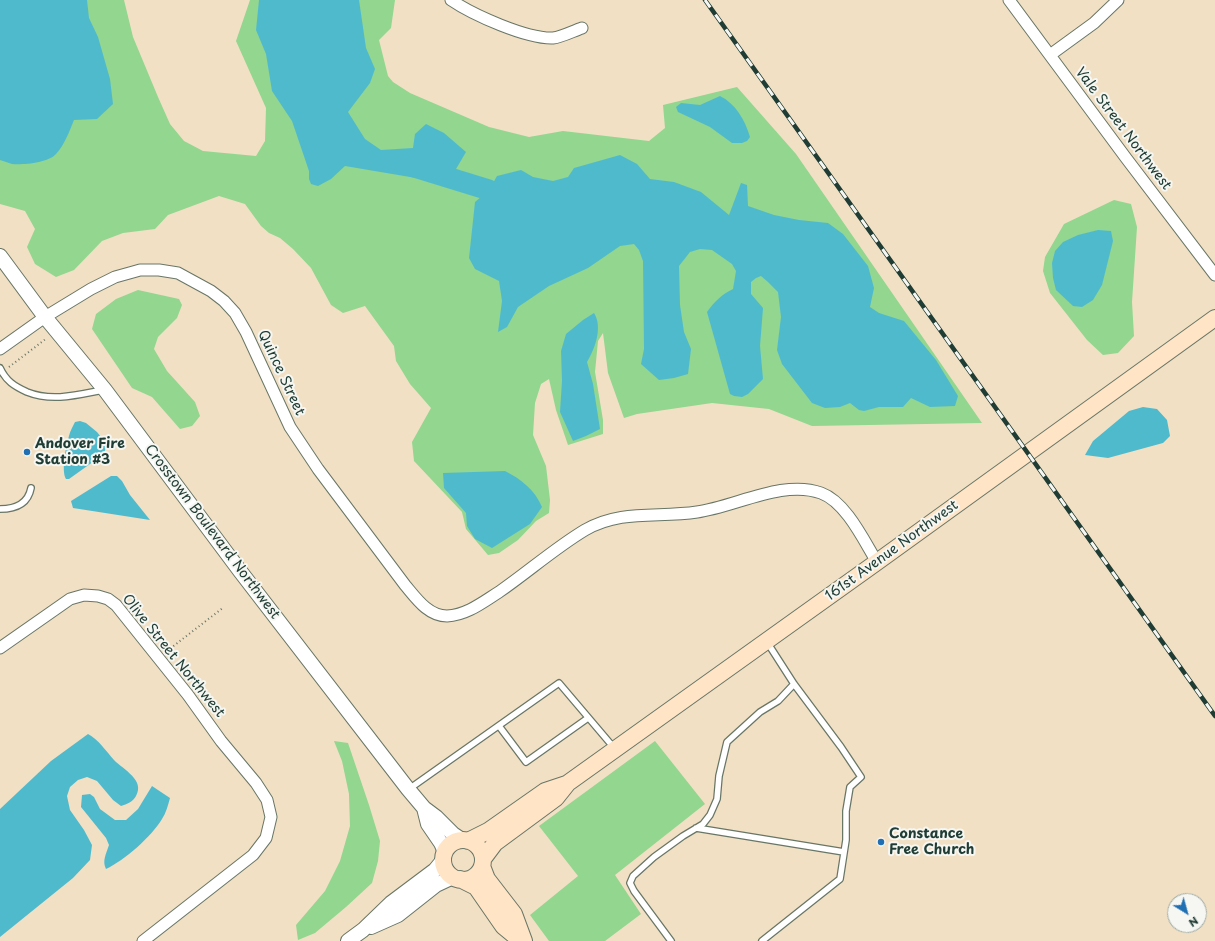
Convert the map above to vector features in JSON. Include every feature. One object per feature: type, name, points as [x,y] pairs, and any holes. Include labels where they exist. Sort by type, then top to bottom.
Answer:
[{"type":"main road","name":"161st Avenue Northwest","points":[[483,862],[495,843],[556,798],[568,783],[1215,318]]},
{"type":"main road","name":"161st Avenue Northwest","points":[[465,840],[488,831],[545,791],[568,783]]},
{"type":"main road","points":[[465,840],[474,843],[479,847],[487,879],[514,914],[522,941],[503,926],[476,887],[448,872],[444,866],[444,855],[450,846],[456,842],[465,840]]},
{"type":"main road","points":[[457,878],[467,879],[474,876],[479,871],[483,862]]},
{"type":"street","points":[[451,0],[463,8],[515,31],[554,38],[582,28]]},
{"type":"street","name":"Vale Street Northwest","points":[[1009,0],[1215,275]]},
{"type":"street","points":[[1050,56],[1094,23],[1118,0]]},
{"type":"street","name":"Crosstown Boulevard Northwest","points":[[0,256],[45,317],[105,390],[240,571],[408,789],[424,808],[436,817],[453,834],[465,840]]},
{"type":"street","name":"Quince Street","points":[[0,349],[45,317],[91,289],[115,277],[140,270],[159,270],[178,273],[211,291],[220,297],[235,313],[246,332],[290,427],[318,468],[405,585],[433,614],[447,616],[464,613],[480,605],[568,541],[602,521],[625,516],[696,513],[772,492],[807,489],[822,493],[836,503],[850,518],[877,562]]},
{"type":"street","name":"Olive Street Northwest","points":[[0,648],[70,599],[84,595],[98,596],[108,599],[116,605],[158,657],[221,742],[256,782],[267,800],[271,817],[266,838],[253,855],[143,941]]},
{"type":"street","name":"Crosstown Boulevard Northwest","points":[[424,808],[428,824],[441,843],[444,855]]},
{"type":"street","points":[[348,941],[363,930],[390,903],[435,870],[444,855]]},
{"type":"street","points":[[363,930],[398,914],[436,885],[457,878]]},
{"type":"lane","points":[[1,370],[7,380],[15,387],[37,396],[52,398],[70,397],[105,390]]},
{"type":"lane","points":[[0,509],[12,509],[24,502],[30,495],[31,488]]},
{"type":"lane","points":[[762,941],[840,879],[846,840],[846,811],[850,787],[861,777],[794,684],[766,641]]},
{"type":"lane","points":[[408,789],[559,683],[615,749]]},
{"type":"lane","points":[[671,941],[634,891],[630,883],[633,876],[654,857],[703,824],[710,815],[717,799],[719,776],[727,742],[760,712],[778,700],[794,684]]},
{"type":"lane","points":[[499,726],[526,762],[588,718]]},
{"type":"lane","points":[[696,828],[844,852]]},
{"type":"path","points":[[1,370],[58,331]]},
{"type":"path","points":[[158,657],[224,607]]},
{"type":"green space","points":[[0,0],[124,0],[133,37],[170,124],[184,141],[203,151],[256,156],[265,141],[266,108],[236,41],[250,0],[395,0],[391,28],[379,40],[388,76],[393,82],[410,93],[489,127],[529,137],[563,131],[649,141],[665,128],[663,105],[737,87],[796,154],[982,423],[812,426],[769,409],[712,403],[637,414],[624,418],[608,373],[603,333],[598,341],[595,372],[603,420],[603,434],[568,445],[556,410],[549,379],[541,384],[535,403],[533,435],[546,466],[550,500],[549,513],[536,521],[518,540],[499,553],[488,555],[466,529],[462,512],[414,461],[412,442],[431,408],[410,384],[396,361],[394,346],[365,306],[343,313],[331,305],[311,268],[280,238],[269,233],[261,226],[245,204],[219,196],[168,215],[155,229],[123,233],[102,241],[74,270],[56,277],[35,264],[27,247],[35,229],[25,211],[0,204]]},
{"type":"green space","points":[[1114,200],[1131,204],[1137,227],[1132,302],[1134,336],[1118,353],[1103,355],[1087,340],[1050,293],[1043,271],[1045,257],[1064,224]]},
{"type":"green space","points":[[138,290],[179,299],[182,305],[177,318],[158,337],[154,349],[167,371],[195,402],[200,416],[192,426],[180,429],[152,397],[132,388],[92,329],[96,314],[116,299]]},
{"type":"green space","points":[[334,741],[348,743],[380,841],[378,861],[372,883],[315,933],[298,940],[296,925],[325,891],[340,861],[350,826],[349,794],[342,761]]},
{"type":"green space","points":[[655,741],[705,804],[615,875],[641,914],[605,941],[549,941],[530,915],[578,876],[539,826]]},
{"type":"water","points":[[0,0],[87,0],[89,18],[98,37],[110,79],[113,104],[97,119],[74,120],[62,146],[56,154],[47,160],[29,164],[12,164],[0,160]]},
{"type":"water","points":[[259,0],[359,0],[366,48],[375,69],[370,83],[348,112],[365,139],[381,150],[413,148],[415,134],[426,124],[444,133],[466,152],[456,169],[422,179],[345,166],[331,179],[318,186],[311,184],[309,179],[309,171],[292,121],[272,91],[266,54],[256,30]]},
{"type":"water","points":[[720,96],[731,103],[743,119],[750,137],[747,141],[742,143],[732,143],[710,127],[678,112],[676,107],[681,103],[700,105]]},
{"type":"water","points":[[620,155],[637,164],[650,179],[674,182],[701,192],[729,215],[741,183],[747,185],[748,206],[774,215],[799,220],[828,223],[843,234],[868,266],[874,288],[870,307],[879,313],[904,321],[936,360],[958,396],[955,406],[930,407],[911,398],[903,407],[879,407],[864,411],[859,410],[850,403],[840,407],[825,408],[812,403],[782,364],[777,350],[781,317],[778,292],[761,276],[751,282],[751,294],[763,308],[760,346],[763,379],[748,394],[742,397],[730,394],[707,312],[718,299],[733,289],[736,271],[732,264],[712,250],[700,249],[690,252],[679,266],[680,305],[684,332],[691,349],[688,374],[659,380],[641,364],[644,349],[643,261],[639,250],[634,244],[620,246],[588,268],[549,286],[518,307],[507,327],[498,332],[502,301],[499,281],[475,269],[469,258],[475,202],[489,190],[497,176],[521,170],[533,177],[553,181],[568,177],[574,168]]},
{"type":"water","points":[[1098,230],[1111,231],[1113,241],[1102,285],[1093,300],[1082,307],[1073,306],[1056,290],[1053,278],[1052,263],[1055,251],[1063,242],[1078,235]]},
{"type":"water","points":[[594,313],[598,325],[597,338],[593,351],[587,362],[593,384],[600,429],[573,441],[560,412],[562,381],[561,351],[566,334]]},
{"type":"water","points":[[1143,407],[1157,409],[1167,420],[1170,436],[1163,443],[1108,458],[1085,455],[1093,441],[1129,411]]},
{"type":"water","points":[[80,421],[86,423],[97,432],[105,442],[106,446],[104,454],[69,479],[66,479],[64,470],[65,451],[70,432],[75,422]]},
{"type":"water","points":[[505,471],[527,486],[536,495],[542,507],[530,524],[492,548],[475,539],[467,526],[466,513],[444,488],[443,473]]},
{"type":"water","points":[[111,476],[117,476],[122,481],[130,495],[150,520],[73,508],[71,501]]},
{"type":"water","points":[[88,734],[99,742],[114,760],[136,780],[138,790],[136,796],[128,804],[121,806],[113,800],[97,781],[87,777],[78,780],[70,787],[67,796],[70,810],[84,830],[92,845],[90,860],[73,878],[0,937],[0,809],[51,761]]},
{"type":"water","points":[[152,786],[170,798],[163,817],[151,833],[137,847],[121,860],[106,869],[104,860],[109,845],[106,838],[81,807],[82,795],[90,794],[94,797],[100,809],[115,820],[126,820],[138,809]]},
{"type":"waterway","points":[[411,166],[489,190]]},
{"type":"railway","points":[[705,0],[1215,716]]},
{"type":"place","name":"Andover Fire Station #3","points":[[27,452]]},
{"type":"place","name":"Constance Free Church","points":[[881,842]]}]
